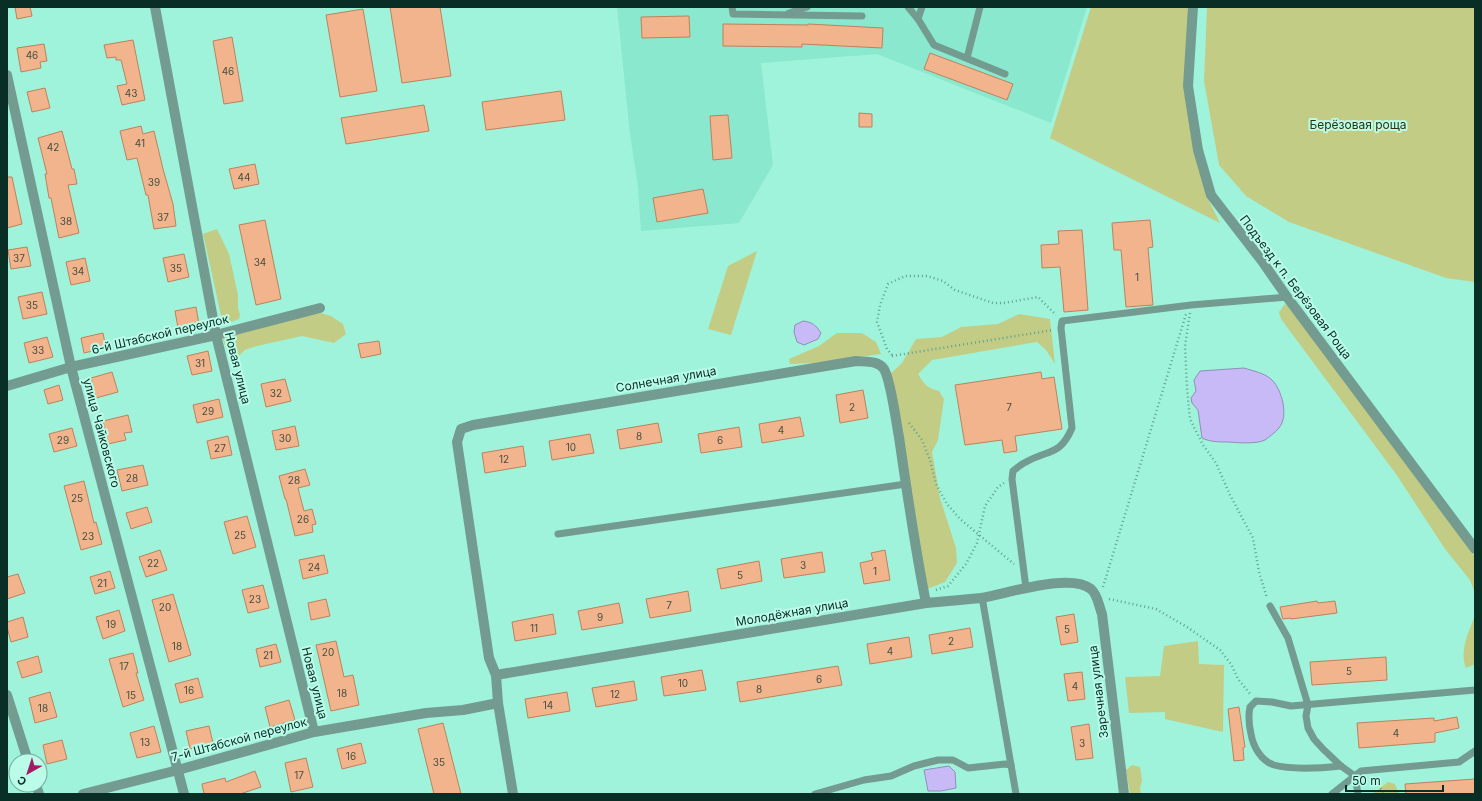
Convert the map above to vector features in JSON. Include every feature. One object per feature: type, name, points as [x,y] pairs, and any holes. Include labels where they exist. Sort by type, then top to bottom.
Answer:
[{"type":"street","name":"Новая улица","points":[[156,7],[216,335],[314,732]]},
{"type":"street","name":"Подъезд к п. Берёзовая Роща","points":[[1193,7],[1188,86],[1198,150],[1211,195],[1262,261],[1287,297],[1475,549]]},
{"type":"street","name":"улица Чайковского","points":[[7,75],[71,368],[184,794]]},
{"type":"street","name":"6-й Штабской переулок","points":[[7,386],[71,368],[216,335],[320,308]]},
{"type":"street","name":"Солнечная улица","points":[[496,675],[490,658],[457,442],[461,429],[473,425],[856,361],[878,364]]},
{"type":"street","points":[[878,364],[884,369],[893,407],[925,598]]},
{"type":"street","name":"Молодёжная улица","points":[[496,675],[925,598],[982,597],[1026,588],[1069,582],[1083,585],[1095,594]]},
{"type":"street","name":"Заречная улица","points":[[1095,594],[1102,614],[1124,794]]},
{"type":"street","points":[[496,675],[498,703],[513,794]]},
{"type":"street","points":[[7,695],[25,753]]},
{"type":"street","name":"7-й Штабской переулок","points":[[83,794],[178,770],[314,732],[426,713],[463,710],[498,703]]},
{"type":"lane","points":[[732,7],[733,14],[862,16]]},
{"type":"lane","points":[[781,15],[807,7]]},
{"type":"lane","points":[[908,7],[934,45],[1005,74]]},
{"type":"lane","points":[[918,20],[922,7]]},
{"type":"lane","points":[[967,58],[980,7]]},
{"type":"lane","points":[[1026,588],[1012,479],[1013,471],[1026,462],[1054,451],[1061,446],[1068,438],[1072,428],[1062,325],[1191,305],[1287,297]]},
{"type":"lane","points":[[558,534],[906,484]]},
{"type":"lane","points":[[982,597],[1016,794]]},
{"type":"lane","points":[[1270,606],[1288,638],[1308,705],[1306,716],[1308,728],[1314,739],[1341,766],[1355,776],[1358,794]]},
{"type":"lane","points":[[1341,766],[1317,768],[1273,764],[1259,754],[1252,741],[1248,716],[1250,707],[1256,701],[1272,702],[1291,706],[1475,690]]},
{"type":"lane","points":[[1332,794],[1361,771],[1459,762],[1475,751]]},
{"type":"lane","points":[[815,794],[864,780],[892,776],[914,766],[938,760],[953,760],[968,768],[1005,764],[1011,765]]},
{"type":"path","points":[[892,355],[887,348],[877,322],[880,305],[888,284],[904,276],[927,276],[943,281],[955,290],[993,304],[1038,297],[1062,325]]},
{"type":"path","points":[[1191,305],[1185,318],[1095,594],[1156,609],[1187,627],[1220,650],[1231,664],[1238,679],[1256,701]]},
{"type":"path","points":[[1191,305],[1185,346],[1190,419],[1203,445],[1216,463],[1230,495],[1253,538],[1259,572],[1270,606]]},
{"type":"path","points":[[878,364],[892,355],[1062,325]]},
{"type":"path","points":[[893,407],[922,440],[930,460],[936,484],[947,504],[960,518],[1023,572]]},
{"type":"path","points":[[925,598],[948,586],[966,564],[980,535],[985,506],[998,487],[1012,479]]},
{"type":"path","points":[[1367,771],[1385,794]]},
{"type":"shaded area","points":[[617,7],[1087,7],[1051,123],[877,54],[761,63],[773,165],[739,223],[641,231],[638,187],[630,134]]},
{"type":"shaded area","points":[[803,321],[814,324],[821,333],[818,339],[804,345],[797,342],[794,332],[795,325]]},
{"type":"shaded area","points":[[1244,368],[1259,372],[1276,384],[1281,396],[1284,410],[1284,417],[1279,428],[1265,440],[1257,442],[1218,442],[1202,438],[1198,410],[1192,403],[1191,398],[1196,391],[1194,380],[1200,371]]},
{"type":"shaded area","points":[[949,766],[955,772],[956,788],[941,791],[928,791],[924,770]]},
{"type":"green space","points":[[1091,7],[1189,7],[1185,87],[1206,195],[1220,223],[1050,138]]},
{"type":"green space","name":"Берёзовая роща","points":[[1207,7],[1475,7],[1475,282],[1446,278],[1289,222],[1246,196],[1219,165],[1204,81]]},
{"type":"green space","points":[[217,229],[229,254],[238,295],[238,309],[240,314],[239,319],[231,322],[222,320],[203,234]]},
{"type":"green space","points":[[757,251],[731,335],[708,329],[728,266]]},
{"type":"green space","points":[[1285,304],[1296,313],[1475,557],[1475,593],[1470,580],[1445,549],[1396,474],[1281,319],[1279,312]]},
{"type":"green space","points":[[317,312],[331,316],[343,324],[346,334],[334,343],[302,336],[257,346],[245,350],[234,360],[226,348],[222,337]]},
{"type":"green space","points":[[1019,314],[1050,319],[1055,364],[1046,350],[1037,342],[932,360],[918,374],[926,385],[939,391],[944,399],[938,440],[932,452],[940,498],[956,548],[957,563],[945,582],[927,589],[889,375],[902,363],[916,339],[942,337],[961,327],[998,324]]},
{"type":"green space","points":[[837,333],[862,333],[876,342],[881,354],[815,363],[790,364],[789,359],[819,346]]},
{"type":"green space","points":[[1475,615],[1475,664],[1466,668],[1464,661],[1464,648]]},
{"type":"green space","points":[[1198,641],[1199,664],[1224,665],[1223,732],[1165,719],[1165,712],[1129,713],[1125,677],[1160,676],[1164,646]]},
{"type":"green space","points":[[1132,765],[1140,767],[1142,780],[1140,789],[1141,794],[1130,794],[1126,770]]},
{"type":"green space","points":[[1388,782],[1395,784],[1399,794],[1372,794]]},
{"type":"building","points":[[15,7],[30,7],[32,16],[17,19]]},
{"type":"building","points":[[390,7],[440,7],[451,76],[402,83]]},
{"type":"building","points":[[363,9],[377,91],[340,97],[326,15]]},
{"type":"building","points":[[689,16],[690,37],[642,38],[641,17]]},
{"type":"building","points":[[723,24],[808,24],[883,28],[882,48],[802,44],[802,47],[723,46]]},
{"type":"building","points":[[232,37],[243,101],[224,104],[213,41]]},
{"type":"building","points":[[133,40],[145,100],[122,105],[117,86],[127,84],[121,60],[116,60],[116,57],[107,58],[104,45]]},
{"type":"building","points":[[44,44],[47,61],[40,62],[41,68],[21,72],[17,48]]},
{"type":"building","points":[[930,53],[1013,84],[1007,100],[924,69]]},
{"type":"building","points":[[45,88],[50,108],[32,112],[27,92]]},
{"type":"building","points":[[561,91],[565,120],[486,130],[482,102]]},
{"type":"building","points":[[424,105],[429,131],[346,144],[341,118]]},
{"type":"building","points":[[859,113],[872,114],[872,127],[859,127]]},
{"type":"building","points":[[728,115],[732,158],[713,160],[710,116]]},
{"type":"building","points":[[141,126],[143,134],[154,131],[173,204],[176,226],[154,229],[148,195],[146,195],[137,158],[127,160],[120,131]]},
{"type":"building","points":[[62,131],[77,184],[68,185],[79,233],[59,238],[51,198],[49,198],[45,174],[47,174],[38,138]]},
{"type":"building","points":[[255,164],[259,184],[234,189],[229,169]]},
{"type":"building","points":[[7,177],[12,177],[22,224],[7,228]]},
{"type":"building","points":[[703,189],[708,213],[657,222],[653,198]]},
{"type":"building","points":[[265,220],[281,299],[256,305],[239,225]]},
{"type":"building","points":[[1150,220],[1153,247],[1148,248],[1153,305],[1126,307],[1121,250],[1114,250],[1112,223]]},
{"type":"building","points":[[1082,230],[1088,310],[1064,312],[1060,267],[1042,268],[1041,245],[1059,244],[1058,231]]},
{"type":"building","points":[[27,247],[31,266],[11,269],[8,250]]},
{"type":"building","points":[[184,254],[189,277],[168,282],[163,258]]},
{"type":"building","points":[[85,258],[90,281],[71,285],[66,262]]},
{"type":"building","points":[[42,292],[47,314],[23,319],[18,297]]},
{"type":"building","points":[[196,307],[199,324],[178,328],[175,311]]},
{"type":"building","points":[[103,333],[106,348],[84,353],[81,338]]},
{"type":"building","points":[[47,337],[53,357],[29,363],[24,343]]},
{"type":"building","points":[[379,341],[381,354],[361,358],[358,344]]},
{"type":"building","points":[[208,351],[212,371],[192,375],[187,356]]},
{"type":"building","points":[[112,372],[118,392],[96,398],[91,378]]},
{"type":"building","points":[[1041,372],[1042,379],[1054,377],[1062,429],[1015,436],[1017,451],[1004,453],[1002,440],[965,445],[955,385]]},
{"type":"building","points":[[285,379],[291,401],[266,407],[261,384]]},
{"type":"building","points":[[59,385],[63,400],[48,404],[44,390]]},
{"type":"building","points":[[863,390],[868,418],[840,423],[836,395]]},
{"type":"building","points":[[219,399],[223,417],[197,423],[193,405]]},
{"type":"building","points":[[128,415],[132,432],[124,433],[126,440],[108,444],[103,421]]},
{"type":"building","points":[[800,417],[804,436],[762,443],[759,424]]},
{"type":"building","points":[[658,423],[662,442],[620,449],[617,430]]},
{"type":"building","points":[[295,426],[299,446],[276,450],[272,431]]},
{"type":"building","points":[[739,427],[742,447],[701,453],[698,434]]},
{"type":"building","points":[[72,428],[77,446],[54,452],[49,434]]},
{"type":"building","points":[[590,434],[594,453],[552,460],[549,441]]},
{"type":"building","points":[[228,436],[232,455],[211,459],[207,441]]},
{"type":"building","points":[[523,446],[526,466],[485,473],[482,453]]},
{"type":"building","points":[[143,465],[148,485],[122,491],[117,470]]},
{"type":"building","points":[[305,469],[310,485],[298,488],[304,511],[312,509],[316,524],[312,525],[313,532],[295,536],[279,476]]},
{"type":"building","points":[[84,481],[94,523],[96,522],[102,544],[81,550],[64,486]]},
{"type":"building","points":[[147,507],[152,522],[131,529],[126,513]]},
{"type":"building","points":[[247,516],[256,547],[233,554],[224,522]]},
{"type":"building","points":[[160,550],[167,570],[146,577],[139,557]]},
{"type":"building","points":[[885,550],[890,580],[864,584],[860,563],[873,560],[871,553]]},
{"type":"building","points":[[822,552],[825,572],[784,578],[781,559]]},
{"type":"building","points":[[324,555],[328,573],[303,579],[299,560]]},
{"type":"building","points":[[759,561],[762,581],[721,589],[717,569]]},
{"type":"building","points":[[110,571],[115,588],[95,594],[90,577]]},
{"type":"building","points":[[18,574],[25,593],[7,599],[7,577]]},
{"type":"building","points":[[263,585],[269,608],[248,613],[242,590]]},
{"type":"building","points":[[688,591],[691,611],[650,618],[646,599]]},
{"type":"building","points":[[173,594],[191,655],[169,662],[152,600]]},
{"type":"building","points":[[326,599],[330,616],[311,620],[308,603]]},
{"type":"building","points":[[1317,601],[1318,603],[1335,601],[1337,613],[1283,619],[1280,607]]},
{"type":"building","points":[[619,603],[623,623],[582,630],[578,611]]},
{"type":"building","points":[[119,610],[125,631],[103,639],[96,617]]},
{"type":"building","points":[[553,614],[556,634],[515,641],[512,622]]},
{"type":"building","points":[[1074,614],[1078,642],[1061,645],[1056,617]]},
{"type":"building","points":[[23,617],[28,637],[11,642],[7,622]]},
{"type":"building","points":[[970,628],[973,647],[932,654],[929,635]]},
{"type":"building","points":[[909,637],[912,657],[870,664],[867,644]]},
{"type":"building","points":[[336,641],[344,677],[353,675],[359,705],[331,711],[316,645]]},
{"type":"building","points":[[276,644],[281,662],[260,667],[256,649]]},
{"type":"building","points":[[133,653],[138,673],[136,673],[144,700],[123,707],[109,659]]},
{"type":"building","points":[[38,656],[42,672],[22,678],[17,662]]},
{"type":"building","points":[[1386,657],[1387,680],[1312,685],[1310,662]]},
{"type":"building","points":[[838,666],[842,685],[740,702],[737,682]]},
{"type":"building","points":[[702,670],[706,690],[664,696],[661,677]]},
{"type":"building","points":[[1082,672],[1085,699],[1068,701],[1064,674]]},
{"type":"building","points":[[198,678],[203,697],[180,703],[175,684]]},
{"type":"building","points":[[634,681],[637,700],[596,707],[592,688]]},
{"type":"building","points":[[50,692],[57,717],[35,723],[29,698]]},
{"type":"building","points":[[567,692],[570,711],[528,718],[525,699]]},
{"type":"building","points":[[289,700],[295,720],[270,727],[265,707]]},
{"type":"building","points":[[1239,707],[1245,747],[1243,748],[1244,760],[1234,761],[1228,709]]},
{"type":"building","points":[[1457,717],[1459,728],[1435,733],[1435,742],[1359,748],[1357,723],[1434,718],[1434,721]]},
{"type":"building","points":[[443,723],[461,794],[434,794],[418,729]]},
{"type":"building","points":[[1089,724],[1093,758],[1076,760],[1071,727]]},
{"type":"building","points":[[154,726],[161,752],[137,758],[130,733]]},
{"type":"building","points":[[209,726],[213,743],[190,749],[186,731]]},
{"type":"building","points":[[62,740],[67,759],[48,764],[48,753],[45,753],[43,745]]},
{"type":"building","points":[[361,743],[366,763],[342,769],[337,749]]},
{"type":"building","points":[[306,758],[313,787],[291,792],[285,763]]},
{"type":"building","points":[[255,771],[261,787],[240,794],[204,794],[202,784],[225,778],[226,782]]},
{"type":"building","points":[[1475,779],[1475,794],[1406,794],[1405,784]]}]
